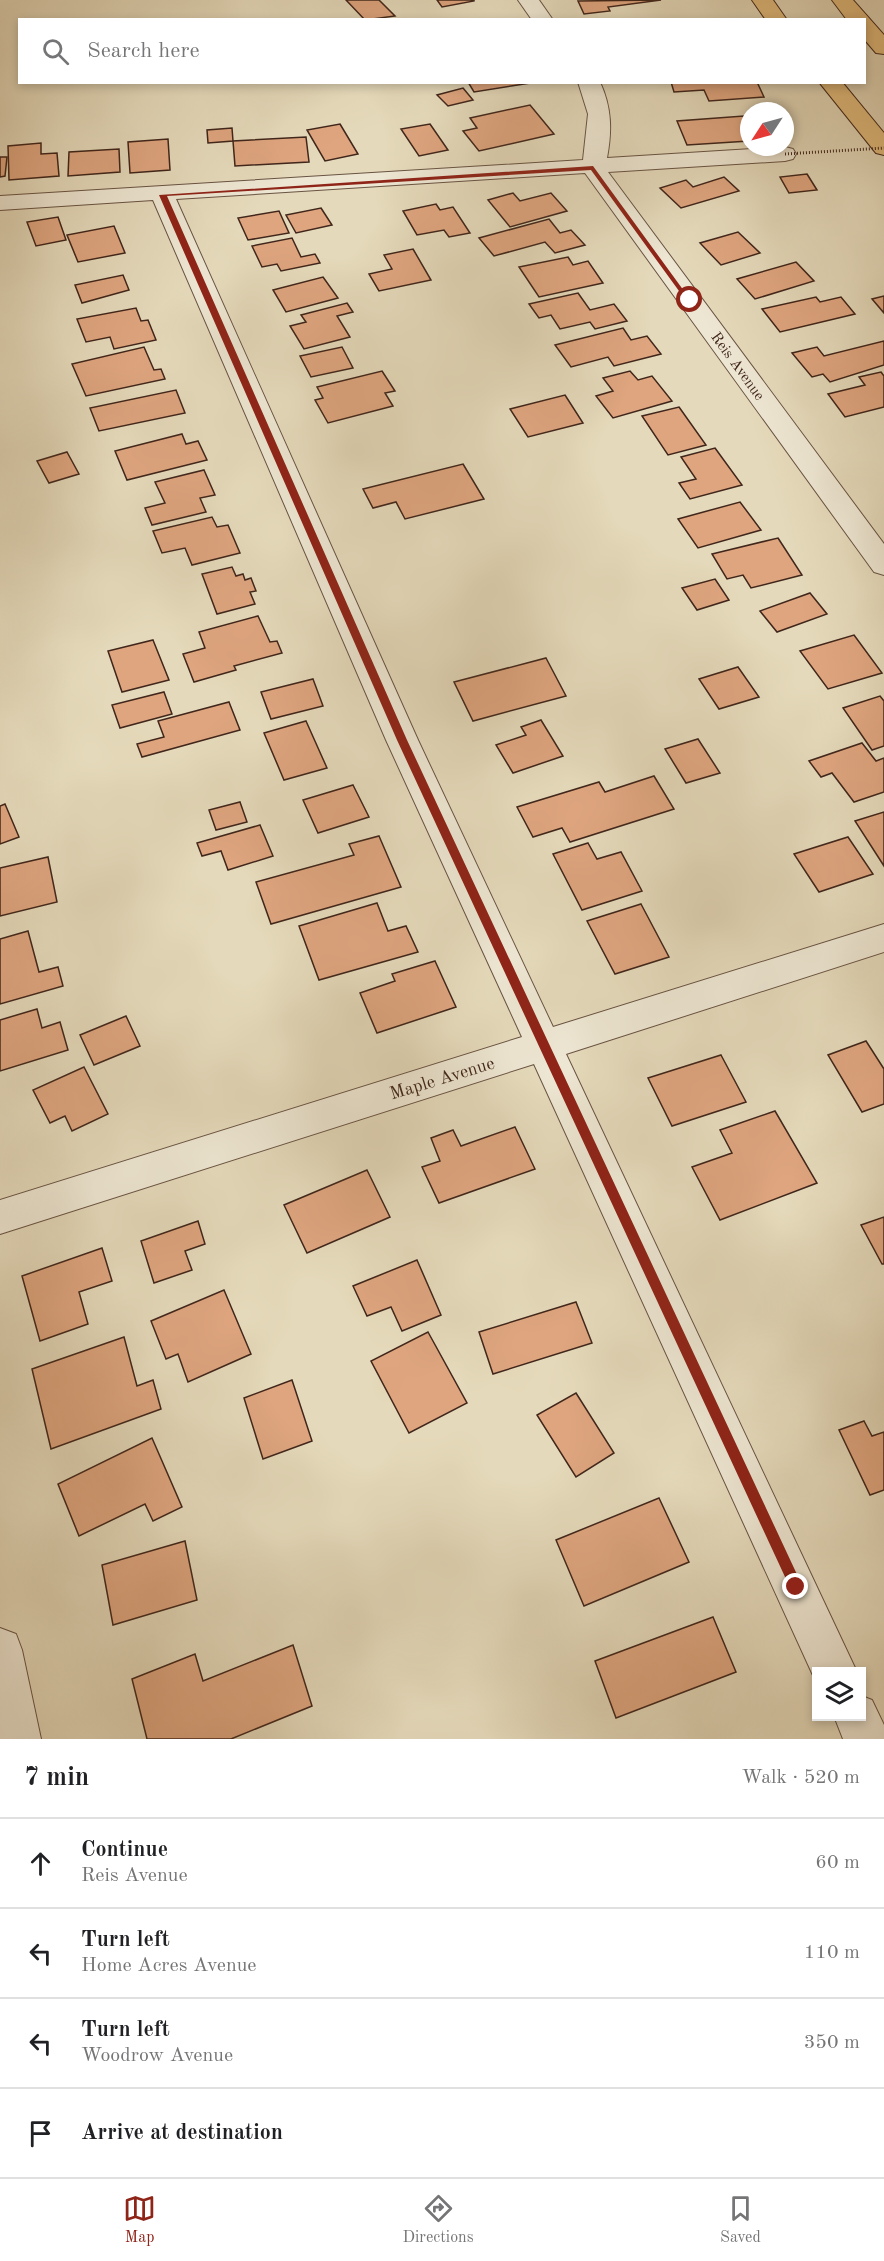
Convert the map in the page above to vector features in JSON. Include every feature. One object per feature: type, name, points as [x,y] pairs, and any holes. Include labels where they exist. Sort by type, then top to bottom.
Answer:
[{"type":"highway","points":[[762,0],[776,18]]},
{"type":"highway","points":[[842,0],[857,18]]},
{"type":"highway","points":[[866,28],[884,48]]},
{"type":"highway","points":[[832,84],[884,148]]},
{"type":"street","points":[[528,0],[542,18]]},
{"type":"street","points":[[590,84],[599,105],[601,123],[593,168]]},
{"type":"street","points":[[0,203],[162,195],[758,156]]},
{"type":"street","name":"Reis Avenue","points":[[593,168],[884,565]]},
{"type":"street","points":[[162,195],[402,740],[834,1667]]},
{"type":"street","name":"Maple Avenue","points":[[0,1217],[884,938]]},
{"type":"street","points":[[0,1650],[18,1739]]},
{"type":"street","points":[[858,1721],[867,1739]]},
{"type":"path","points":[[794,153],[884,148]]},
{"type":"building","points":[[346,0],[379,0],[395,16],[380,18],[363,18]]},
{"type":"building","points":[[437,0],[474,0],[474,1],[442,7]]},
{"type":"building","points":[[661,0],[608,7],[610,11],[584,14],[578,1]]},
{"type":"building","points":[[469,84],[524,84],[474,92]]},
{"type":"building","points":[[672,84],[758,84],[764,97],[709,101],[704,90],[674,92]]},
{"type":"building","points":[[463,88],[473,100],[448,106],[437,95]]},
{"type":"building","points":[[530,105],[554,134],[479,151],[463,131],[477,128],[470,118]]},
{"type":"building","points":[[740,116],[740,142],[687,145],[677,121]]},
{"type":"building","points":[[340,124],[358,154],[325,161],[307,130]]},
{"type":"building","points":[[430,124],[448,150],[419,156],[401,129]]},
{"type":"building","points":[[232,128],[233,141],[208,143],[207,130]]},
{"type":"building","points":[[306,137],[309,162],[235,166],[233,141]]},
{"type":"building","points":[[168,139],[170,170],[130,173],[128,142]]},
{"type":"building","points":[[41,143],[41,154],[57,153],[59,176],[9,180],[8,146]]},
{"type":"building","points":[[119,149],[120,172],[68,176],[69,152]]},
{"type":"building","points":[[0,157],[7,157],[5,176],[0,177]]},
{"type":"building","points":[[807,174],[817,190],[789,193],[780,177]]},
{"type":"building","points":[[724,177],[739,191],[681,208],[660,188],[686,180],[693,187]]},
{"type":"building","points":[[513,193],[520,201],[551,193],[567,211],[510,227],[488,200]]},
{"type":"building","points":[[436,204],[440,210],[453,207],[470,233],[449,237],[444,230],[417,235],[403,211]]},
{"type":"building","points":[[321,208],[332,225],[296,233],[286,215]]},
{"type":"building","points":[[279,211],[289,233],[248,240],[238,218]]},
{"type":"building","points":[[58,217],[66,240],[36,246],[27,222]]},
{"type":"building","points":[[549,219],[560,233],[571,230],[585,245],[555,253],[545,242],[494,256],[479,238]]},
{"type":"building","points":[[114,226],[125,253],[78,262],[67,235]]},
{"type":"building","points":[[738,232],[760,253],[721,265],[700,243]]},
{"type":"building","points":[[292,238],[301,257],[315,254],[320,263],[281,271],[277,264],[262,267],[252,246]]},
{"type":"building","points":[[413,249],[431,280],[379,291],[369,274],[392,269],[384,255]]},
{"type":"building","points":[[568,257],[573,265],[588,261],[603,283],[539,297],[519,267]]},
{"type":"building","points":[[796,262],[814,281],[755,299],[737,279]]},
{"type":"building","points":[[123,275],[129,290],[82,303],[75,285]]},
{"type":"building","points":[[323,277],[338,298],[286,312],[273,290]]},
{"type":"building","points":[[578,293],[590,310],[614,304],[627,321],[595,329],[590,322],[560,329],[551,315],[539,318],[529,304]]},
{"type":"building","points":[[884,296],[884,313],[872,299]]},
{"type":"building","points":[[816,297],[820,302],[841,297],[855,314],[780,332],[762,309]]},
{"type":"building","points":[[347,303],[353,312],[337,316],[350,337],[304,349],[290,326],[306,322],[301,315]]},
{"type":"building","points":[[136,308],[141,321],[148,320],[156,340],[114,349],[110,337],[86,342],[77,319]]},
{"type":"building","points":[[623,328],[631,340],[647,336],[661,354],[614,366],[608,357],[571,367],[555,345]]},
{"type":"building","points":[[884,341],[884,365],[830,382],[823,374],[812,377],[792,353],[817,347],[824,356]]},
{"type":"building","points":[[144,347],[154,370],[161,369],[165,379],[86,396],[72,364]]},
{"type":"building","points":[[342,347],[353,368],[311,377],[300,356]]},
{"type":"building","points":[[382,371],[395,391],[385,393],[393,406],[328,423],[315,400],[323,398],[317,387]]},
{"type":"building","points":[[630,371],[638,380],[652,376],[672,401],[613,418],[596,396],[613,391],[603,378]]},
{"type":"building","points":[[881,372],[884,376],[884,407],[845,417],[828,394],[865,385],[859,377]]},
{"type":"building","points":[[176,390],[185,413],[99,431],[90,408]]},
{"type":"building","points":[[565,395],[583,423],[528,437],[510,409]]},
{"type":"building","points":[[679,407],[706,445],[668,455],[642,416]]},
{"type":"building","points":[[182,434],[186,444],[198,441],[207,460],[127,480],[115,451]]},
{"type":"building","points":[[715,448],[742,485],[690,499],[679,483],[696,479],[681,457]]},
{"type":"building","points":[[67,452],[79,474],[49,483],[37,461]]},
{"type":"building","points":[[463,464],[484,499],[405,519],[396,502],[373,508],[363,489]]},
{"type":"building","points":[[204,470],[215,495],[200,498],[206,512],[152,525],[145,508],[165,503],[155,482]]},
{"type":"building","points":[[740,502],[761,530],[698,548],[678,519]]},
{"type":"building","points":[[212,517],[217,527],[228,525],[240,553],[192,565],[185,548],[162,553],[153,531]]},
{"type":"building","points":[[778,538],[802,575],[751,588],[743,575],[727,579],[712,554]]},
{"type":"building","points":[[232,567],[236,576],[243,574],[245,580],[251,578],[256,591],[250,592],[255,604],[217,614],[202,574]]},
{"type":"building","points":[[715,579],[729,600],[697,610],[682,588]]},
{"type":"building","points":[[810,593],[827,614],[777,632],[760,611]]},
{"type":"building","points":[[258,616],[270,642],[277,641],[282,653],[234,666],[236,670],[194,682],[183,654],[205,648],[199,632]]},
{"type":"building","points":[[854,635],[882,673],[828,689],[800,651]]},
{"type":"building","points":[[153,640],[169,680],[122,692],[108,651]]},
{"type":"building","points":[[546,658],[566,696],[473,721],[454,682]]},
{"type":"building","points":[[738,667],[759,697],[719,709],[699,679]]},
{"type":"building","points":[[313,679],[323,706],[271,719],[261,692]]},
{"type":"building","points":[[164,692],[172,714],[120,728],[112,705]]},
{"type":"building","points":[[880,696],[884,701],[884,746],[872,750],[843,708]]},
{"type":"building","points":[[229,702],[240,730],[142,757],[137,744],[164,737],[158,721]]},
{"type":"building","points":[[541,720],[563,756],[513,773],[496,745],[526,735],[521,727]]},
{"type":"building","points":[[306,721],[327,768],[284,780],[264,733]]},
{"type":"building","points":[[698,739],[720,773],[686,783],[665,749]]},
{"type":"building","points":[[862,743],[876,761],[884,758],[884,792],[854,802],[832,773],[821,777],[809,761]]},
{"type":"building","points":[[654,776],[674,809],[570,842],[562,828],[533,837],[517,807],[599,782],[605,792]]},
{"type":"building","points":[[353,785],[369,817],[318,833],[303,800]]},
{"type":"building","points":[[240,802],[247,822],[216,830],[209,810]]},
{"type":"building","points":[[5,804],[19,837],[0,844],[0,806]]},
{"type":"building","points":[[884,812],[884,866],[855,821]]},
{"type":"building","points":[[260,825],[273,856],[228,870],[221,851],[202,856],[197,843]]},
{"type":"building","points":[[379,836],[401,887],[271,924],[256,882],[354,855],[349,844]]},
{"type":"building","points":[[848,837],[873,874],[819,892],[794,854]]},
{"type":"building","points":[[588,843],[597,859],[621,852],[642,891],[582,910],[553,854]]},
{"type":"building","points":[[48,857],[57,902],[0,916],[0,868]]},
{"type":"building","points":[[377,903],[388,931],[406,926],[418,952],[319,980],[299,926]]},
{"type":"building","points":[[641,904],[669,957],[615,974],[587,921]]},
{"type":"building","points":[[28,931],[39,972],[58,967],[63,986],[0,1004],[0,939]]},
{"type":"building","points":[[435,961],[456,1007],[377,1033],[360,993],[395,981],[392,974]]},
{"type":"building","points":[[37,1009],[42,1028],[60,1022],[68,1050],[0,1071],[0,1020]]},
{"type":"building","points":[[126,1016],[140,1046],[94,1065],[80,1035]]},
{"type":"building","points":[[866,1041],[884,1069],[884,1104],[862,1112],[828,1055]]},
{"type":"building","points":[[721,1055],[746,1102],[672,1126],[648,1078]]},
{"type":"building","points":[[84,1067],[108,1114],[72,1131],[65,1116],[50,1123],[33,1090]]},
{"type":"building","points":[[775,1111],[817,1183],[720,1220],[692,1167],[732,1153],[720,1130]]},
{"type":"building","points":[[515,1127],[535,1169],[439,1203],[422,1167],[440,1161],[431,1138],[453,1130],[461,1146]]},
{"type":"building","points":[[367,1170],[390,1217],[307,1253],[284,1205]]},
{"type":"building","points":[[884,1217],[884,1264],[882,1264],[861,1225]]},
{"type":"building","points":[[198,1221],[205,1244],[185,1251],[192,1270],[154,1283],[141,1241]]},
{"type":"building","points":[[102,1248],[112,1281],[79,1292],[88,1324],[40,1341],[22,1276]]},
{"type":"building","points":[[417,1260],[441,1315],[402,1331],[391,1307],[367,1316],[353,1286]]},
{"type":"building","points":[[224,1290],[251,1354],[188,1382],[178,1354],[166,1359],[151,1321]]},
{"type":"building","points":[[576,1302],[592,1343],[493,1374],[479,1332]]},
{"type":"building","points":[[428,1332],[467,1403],[409,1433],[371,1361]]},
{"type":"building","points":[[124,1337],[137,1386],[153,1380],[161,1409],[51,1449],[32,1369]]},
{"type":"building","points":[[292,1380],[312,1441],[263,1459],[244,1398]]},
{"type":"building","points":[[576,1393],[614,1453],[576,1477],[537,1415]]},
{"type":"building","points":[[864,1421],[872,1436],[884,1432],[884,1490],[870,1495],[839,1430]]},
{"type":"building","points":[[152,1438],[182,1507],[153,1521],[145,1504],[79,1536],[58,1484]]},
{"type":"building","points":[[659,1498],[689,1562],[584,1606],[556,1540]]},
{"type":"building","points":[[185,1541],[197,1600],[113,1625],[102,1565]]},
{"type":"building","points":[[713,1617],[736,1672],[616,1718],[595,1661]]},
{"type":"building","points":[[293,1645],[312,1706],[231,1739],[147,1739],[132,1679],[195,1654],[203,1681]]},
{"type":"route","points":[[690,300],[593,168],[162,195],[402,740],[796,1587]]}]
